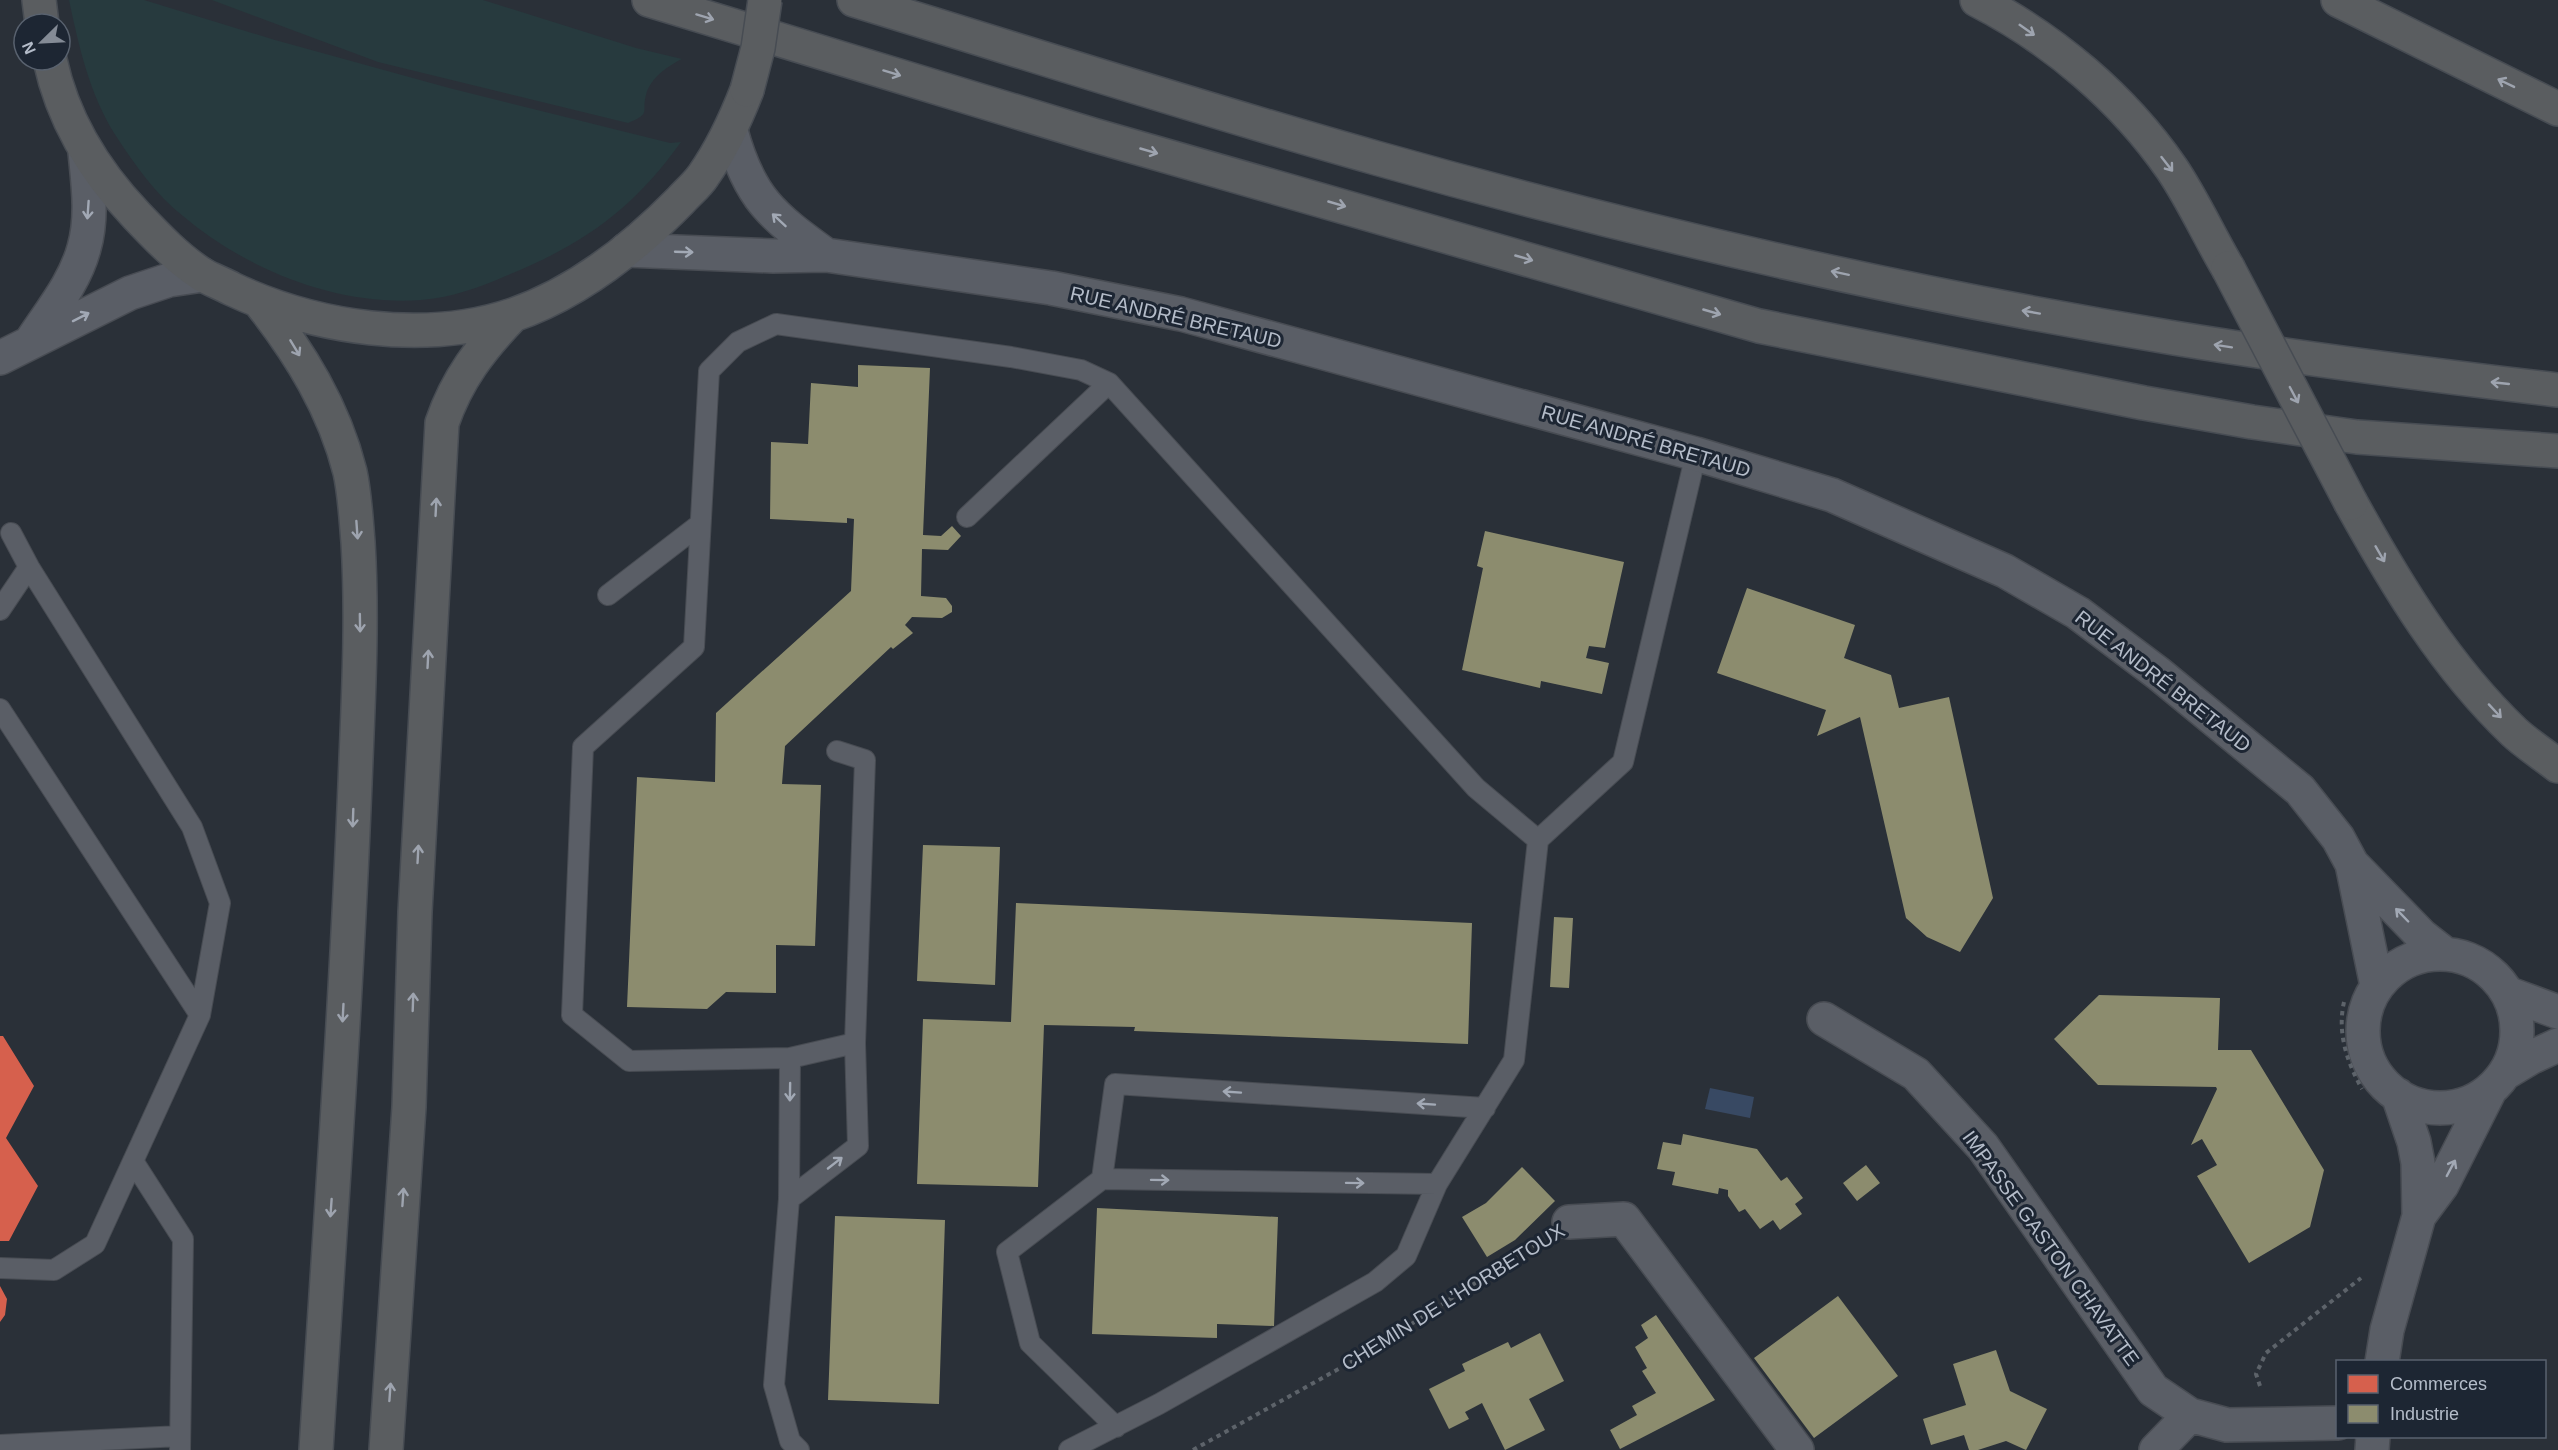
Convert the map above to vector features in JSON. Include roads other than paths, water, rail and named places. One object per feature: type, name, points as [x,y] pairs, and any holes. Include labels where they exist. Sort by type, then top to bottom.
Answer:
[{"type":"highway","points":[[649,0],[1093,135],[1758,326],[2144,404],[2252,422],[2357,437],[2558,451]]},
{"type":"highway","points":[[53,72],[56,86],[85,152],[120,199],[162,242],[203,275],[259,301],[300,315],[337,324],[384,329],[466,325],[513,315],[562,292],[596,272],[626,250],[665,216],[702,178],[731,131],[747,90],[758,48],[765,0]]},
{"type":"highway","points":[[854,0],[1374,158],[1548,204],[1773,258],[2000,306],[2173,338],[2323,361],[2558,390]]},
{"type":"highway","points":[[1977,0],[2005,15],[2074,62],[2126,112],[2172,169],[2228,268],[2351,503],[2406,599],[2436,643],[2469,684],[2515,733],[2558,766]]},
{"type":"highway","points":[[2338,0],[2558,109]]},
{"type":"highway","points":[[259,301],[291,342],[317,386],[339,434],[351,475],[359,565],[360,640],[351,885],[316,1450]]},
{"type":"highway","points":[[386,1450],[410,1107],[415,912],[442,423],[452,393],[478,354],[513,315]]},
{"type":"street","name":"RUE ANDRÉ BRETAUD","points":[[731,131],[738,156],[761,202],[782,223],[826,255]]},
{"type":"street","points":[[29,344],[68,287],[84,248],[89,205],[85,152]]},
{"type":"street","name":"RUE ANDRÉ BRETAUD","points":[[626,250],[773,256],[826,255],[1051,288],[1181,314],[1696,454],[1832,495],[2005,572],[2078,613],[2159,674],[2300,790],[2338,838],[2352,864],[2422,936],[2445,954]]},
{"type":"street","points":[[0,358],[130,293],[169,280],[203,275]]},
{"type":"street","name":"RUE ANDRÉ BRETAUD","points":[[2352,864],[2377,986]]},
{"type":"street","points":[[2419,1216],[2442,1185],[2498,1081],[2513,1057],[2517,1024],[2507,993],[2496,977],[2481,965],[2464,958],[2445,954],[2426,955],[2407,961],[2377,986],[2367,1005],[2363,1025],[2364,1045],[2371,1065],[2383,1082],[2398,1095],[2416,1104],[2435,1108],[2454,1107],[2473,1100],[2498,1081],[2530,1058],[2558,1045]]},
{"type":"street","points":[[2507,993],[2558,1012]]},
{"type":"street","name":"IMPASSE GASTON CHAVATTE","points":[[1824,1018],[1916,1074],[1983,1147],[2152,1390],[2190,1415]]},
{"type":"street","points":[[2382,1360],[2387,1330],[2419,1216],[2418,1163],[2414,1142],[2398,1095]]},
{"type":"street","name":"CHEMIN DE L’HORBETOUX","points":[[1569,1222],[1624,1219],[1797,1450]]},
{"type":"street","points":[[2156,1450],[2190,1415],[2228,1425],[2281,1422],[2336,1423]]},
{"type":"lane","points":[[855,1043],[790,1058],[629,1061],[572,1016],[584,747],[694,646],[709,371],[738,342],[776,324],[1081,369],[1109,383],[1476,788],[1538,840]]},
{"type":"lane","points":[[968,517],[1109,383]]},
{"type":"lane","points":[[1069,1450],[1116,1427],[1375,1282],[1406,1256],[1437,1184],[1514,1060],[1538,840],[1623,762],[1696,454]]},
{"type":"lane","points":[[608,595],[699,525]]},
{"type":"lane","points":[[0,1268],[54,1270],[95,1244],[200,1015],[220,903],[192,827],[29,567],[11,532]]},
{"type":"lane","points":[[0,610],[29,567]]},
{"type":"lane","points":[[0,709],[200,1015]]},
{"type":"lane","points":[[789,1199],[858,1146],[855,1043],[865,760],[837,752]]},
{"type":"lane","points":[[790,1058],[789,1199],[774,1385],[790,1441],[799,1450]]},
{"type":"lane","points":[[1102,1179],[1115,1084],[1485,1108]]},
{"type":"lane","points":[[0,1445],[180,1443],[183,1239],[133,1161]]},
{"type":"lane","points":[[1116,1427],[1030,1343],[1007,1252],[1102,1179],[1437,1184]]},
{"type":"water","points":[[1710,1088],[1754,1097],[1750,1118],[1705,1109]]}]
